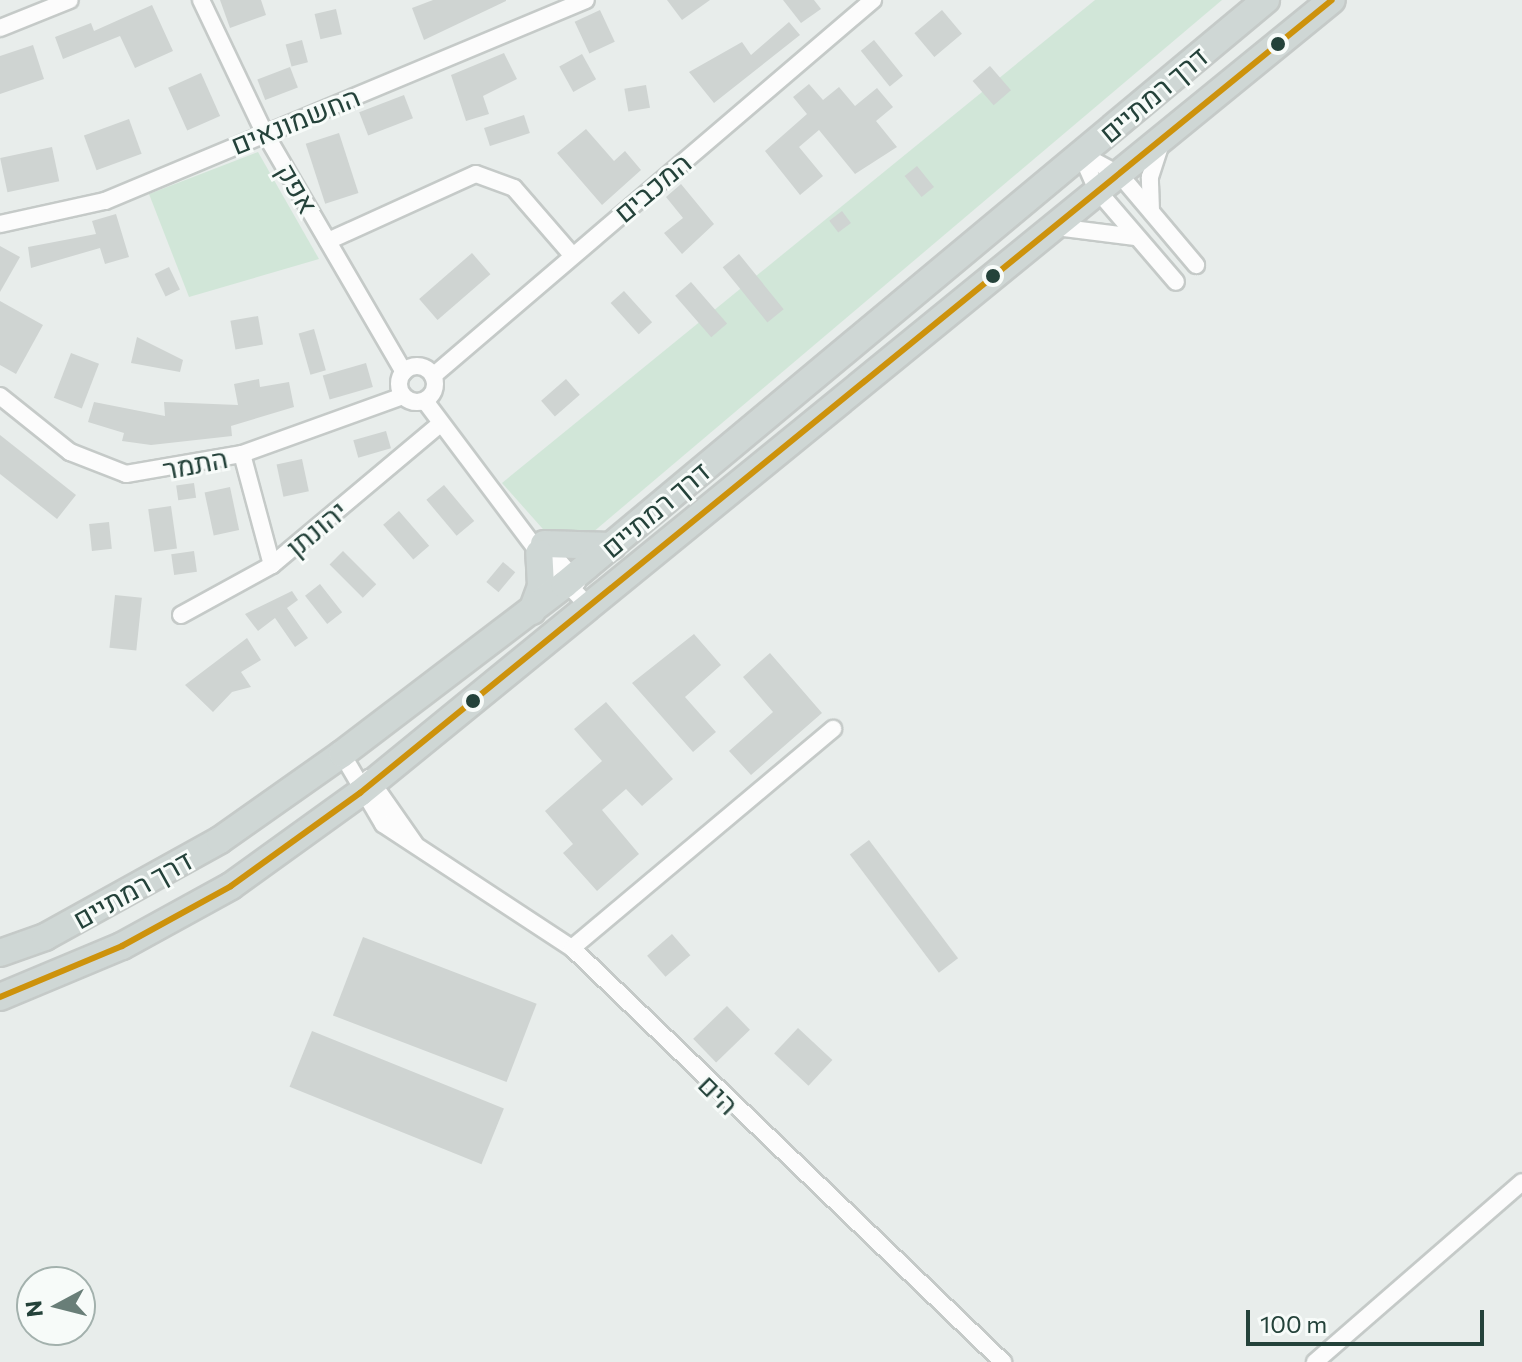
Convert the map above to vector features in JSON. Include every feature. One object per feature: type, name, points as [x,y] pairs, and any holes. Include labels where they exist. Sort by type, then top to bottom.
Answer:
[{"type":"main road","name":"דרך רמתיים","points":[[0,953],[45,937],[220,840],[342,754],[532,611],[1266,0]]},
{"type":"main road","name":"דרך רמתיים","points":[[0,997],[122,946],[231,886],[367,787],[1332,0]]},
{"type":"main road","points":[[532,611],[541,586],[542,549],[612,546]]},
{"type":"street","points":[[0,28],[70,0]]},
{"type":"street","name":"אפק","points":[[201,0],[263,130],[404,372]]},
{"type":"street","name":"החשמונאים","points":[[0,224],[105,201],[263,130],[586,0]]},
{"type":"street","name":"המכבים","points":[[433,376],[873,0]]},
{"type":"street","points":[[1151,211],[1150,177],[1161,142]]},
{"type":"street","points":[[1081,154],[1120,175],[1196,265]]},
{"type":"street","points":[[1081,154],[1097,190],[1176,282]]},
{"type":"street","points":[[328,241],[476,174],[514,188],[572,255]]},
{"type":"street","points":[[1047,230],[1077,224],[1137,238]]},
{"type":"street","points":[[425,401],[433,376],[420,366],[404,372],[403,396],[425,401],[439,425],[521,529],[542,549],[589,607]]},
{"type":"street","name":"התמר","points":[[0,396],[70,452],[126,474],[242,454],[403,396]]},
{"type":"street","name":"יהונתן","points":[[181,615],[272,565],[439,425]]},
{"type":"street","points":[[242,454],[272,565]]},
{"type":"street","points":[[572,948],[833,729]]},
{"type":"street","name":"הים","points":[[342,754],[418,849],[572,948],[1003,1362]]},
{"type":"street","points":[[1315,1362],[1522,1182]]},
{"type":"green space","points":[[1095,0],[1222,0],[566,555],[502,483]]},
{"type":"green space","points":[[258,152],[319,259],[189,297],[149,194]]},
{"type":"building","points":[[220,0],[261,0],[266,15],[230,28]]},
{"type":"building","points":[[433,0],[506,1],[424,40],[412,8]]},
{"type":"building","points":[[667,0],[710,0],[682,20]]},
{"type":"building","points":[[783,0],[814,0],[821,9],[801,23]]},
{"type":"building","points":[[152,5],[173,51],[135,68],[120,36],[63,59],[55,37],[91,23],[94,31]]},
{"type":"building","points":[[336,9],[342,34],[320,39],[315,14]]},
{"type":"building","points":[[600,10],[615,42],[589,54],[575,22]]},
{"type":"building","points":[[942,10],[962,34],[934,57],[914,33]]},
{"type":"building","points":[[789,22],[800,35],[714,103],[689,72],[742,42],[751,55]]},
{"type":"building","points":[[302,40],[308,62],[292,67],[286,44]]},
{"type":"building","points":[[874,40],[903,76],[890,86],[861,51]]},
{"type":"building","points":[[33,45],[44,79],[0,94],[0,56]]},
{"type":"building","points":[[504,53],[517,79],[483,96],[489,114],[466,121],[451,75]]},
{"type":"building","points":[[582,54],[596,79],[573,92],[559,67]]},
{"type":"building","points":[[990,66],[1011,90],[994,105],[973,81]]},
{"type":"building","points":[[290,67],[298,88],[265,100],[257,80]]},
{"type":"building","points":[[201,73],[220,116],[187,131],[168,88]]},
{"type":"building","points":[[809,84],[823,100],[839,87],[855,106],[877,88],[893,107],[876,121],[897,147],[855,174],[819,130],[799,147],[823,176],[800,195],[765,151],[807,114],[793,97]]},
{"type":"building","points":[[646,85],[650,108],[628,111],[624,89]]},
{"type":"building","points":[[404,95],[413,118],[368,136],[359,112]]},
{"type":"building","points":[[524,115],[530,133],[490,146],[484,128]]},
{"type":"building","points":[[129,119],[142,154],[97,170],[84,135]]},
{"type":"building","points":[[586,129],[614,161],[625,151],[641,170],[602,205],[557,153]]},
{"type":"building","points":[[339,133],[358,193],[325,204],[306,144]]},
{"type":"building","points":[[52,147],[59,181],[7,192],[0,158]]},
{"type":"building","points":[[917,166],[934,187],[922,197],[905,176]]},
{"type":"building","points":[[681,184],[714,224],[682,254],[664,233],[683,218],[666,197]]},
{"type":"building","points":[[842,211],[851,223],[838,233],[829,221]]},
{"type":"building","points":[[116,214],[129,257],[105,264],[100,248],[31,268],[28,247],[96,234],[92,221]]},
{"type":"building","points":[[0,246],[20,257],[0,292]]},
{"type":"building","points":[[472,253],[490,274],[438,320],[419,299]]},
{"type":"building","points":[[739,254],[784,309],[767,322],[723,267]]},
{"type":"building","points":[[169,267],[180,289],[166,296],[155,274]]},
{"type":"building","points":[[691,282],[727,324],[711,337],[675,296]]},
{"type":"building","points":[[624,291],[652,322],[639,334],[611,303]]},
{"type":"building","points":[[0,301],[43,325],[16,374],[0,365]]},
{"type":"building","points":[[258,316],[263,345],[235,349],[230,321]]},
{"type":"building","points":[[314,329],[326,370],[310,375],[299,333]]},
{"type":"building","points":[[137,337],[183,360],[180,372],[131,363]]},
{"type":"building","points":[[71,353],[99,364],[82,409],[54,398]]},
{"type":"building","points":[[366,363],[373,387],[330,399],[323,375]]},
{"type":"building","points":[[259,379],[260,387],[289,382],[294,407],[231,426],[232,436],[151,445],[122,441],[124,433],[88,422],[94,402],[165,416],[164,402],[238,405],[234,384]]},
{"type":"building","points":[[566,379],[580,395],[555,416],[541,401]]},
{"type":"building","points":[[386,431],[391,448],[358,458],[353,440]]},
{"type":"building","points":[[0,435],[76,495],[57,519],[0,474]]},
{"type":"building","points":[[302,459],[309,491],[283,497],[277,464]]},
{"type":"building","points":[[194,483],[196,498],[178,500],[176,486]]},
{"type":"building","points":[[444,485],[474,521],[457,536],[426,500]]},
{"type":"building","points":[[230,487],[239,530],[214,535],[205,492]]},
{"type":"building","points":[[171,506],[177,549],[154,552],[148,509]]},
{"type":"building","points":[[399,511],[429,546],[413,559],[383,525]]},
{"type":"building","points":[[109,522],[112,549],[92,551],[89,524]]},
{"type":"building","points":[[194,551],[197,572],[174,575],[171,554]]},
{"type":"building","points":[[343,551],[376,584],[363,598],[330,564]]},
{"type":"building","points":[[503,562],[515,572],[499,592],[486,582]]},
{"type":"building","points":[[320,584],[342,612],[327,624],[305,596]]},
{"type":"building","points":[[292,591],[298,600],[287,608],[308,638],[295,647],[275,618],[258,631],[245,614]]},
{"type":"building","points":[[115,595],[142,598],[136,651],[109,648]]},
{"type":"building","points":[[694,634],[721,665],[685,697],[716,732],[693,752],[632,683]]},
{"type":"building","points":[[247,638],[261,660],[241,672],[251,687],[232,692],[213,712],[185,685]]},
{"type":"building","points":[[770,653],[822,713],[751,775],[729,751],[773,712],[743,677]]},
{"type":"building","points":[[606,702],[673,779],[642,806],[626,789],[602,810],[639,854],[597,891],[563,853],[573,844],[545,811],[602,761],[574,729]]},
{"type":"building","points":[[869,840],[958,958],[939,973],[850,854]]},
{"type":"building","points":[[672,934],[690,955],[665,977],[647,956]]},
{"type":"building","points":[[363,937],[537,1004],[507,1082],[333,1015]]},
{"type":"building","points":[[727,1006],[750,1030],[716,1062],[693,1039]]},
{"type":"building","points":[[798,1028],[832,1060],[809,1086],[774,1054]]},
{"type":"building","points":[[312,1031],[504,1109],[481,1164],[290,1087]]},
{"type":"transit line","points":[[0,997],[122,946],[231,886],[360,793],[1332,0]]}]
